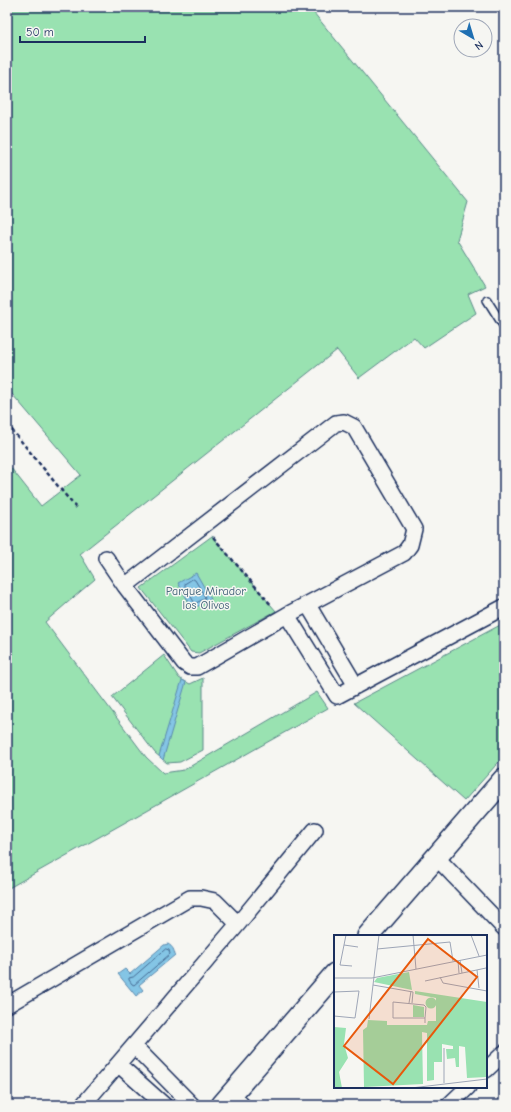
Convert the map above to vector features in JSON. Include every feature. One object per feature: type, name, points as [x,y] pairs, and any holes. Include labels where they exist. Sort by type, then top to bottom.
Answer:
[{"type":"street","points":[[106,558],[125,586],[184,663],[190,667],[197,667],[282,613],[308,605],[404,552],[410,545],[414,529],[354,427],[344,422],[336,423],[125,586]]},
{"type":"street","points":[[308,605],[356,686]]},
{"type":"street","points":[[282,613],[337,696],[504,607]]},
{"type":"street","points":[[369,935],[504,779]]},
{"type":"street","points":[[83,1105],[238,924],[315,830]]},
{"type":"street","points":[[436,857],[504,928]]},
{"type":"street","points":[[7,1005],[190,898],[202,898],[215,901],[238,924]]},
{"type":"street","points":[[232,1101],[334,975]]},
{"type":"street","points":[[134,1046],[192,1105]]},
{"type":"street","points":[[487,1069],[504,1053]]},
{"type":"street","points":[[118,1064],[164,1105]]},
{"type":"street","points":[[449,1105],[467,1088]]},
{"type":"lane","points":[[487,300],[504,327]]},
{"type":"path","points":[[7,424],[76,508]]},
{"type":"path","points":[[212,536],[282,613]]},
{"type":"green space","points":[[7,7],[309,7],[468,202],[457,240],[485,286],[468,294],[476,313],[424,348],[414,337],[359,378],[337,350],[80,554],[95,579],[45,622],[146,757],[163,773],[184,770],[317,692],[328,708],[7,889],[7,463],[41,506],[81,475],[7,388]]},
{"type":"green space","name":"Parque Mirador los Olivos","points":[[212,536],[276,611],[199,653],[191,652],[141,588]]},
{"type":"green space","points":[[504,623],[504,756],[464,801],[354,703]]},
{"type":"green space","points":[[164,655],[179,678],[190,684],[203,678],[203,750],[180,762],[167,763],[155,753],[112,697]]},
{"type":"water","points":[[196,573],[211,599],[193,609],[178,583]]},
{"type":"water","points":[[182,680],[186,682],[163,760],[159,756]]},
{"type":"water","points":[[168,944],[173,949],[175,955],[139,985],[143,990],[136,996],[118,974],[125,969],[130,974],[164,945]]}]
